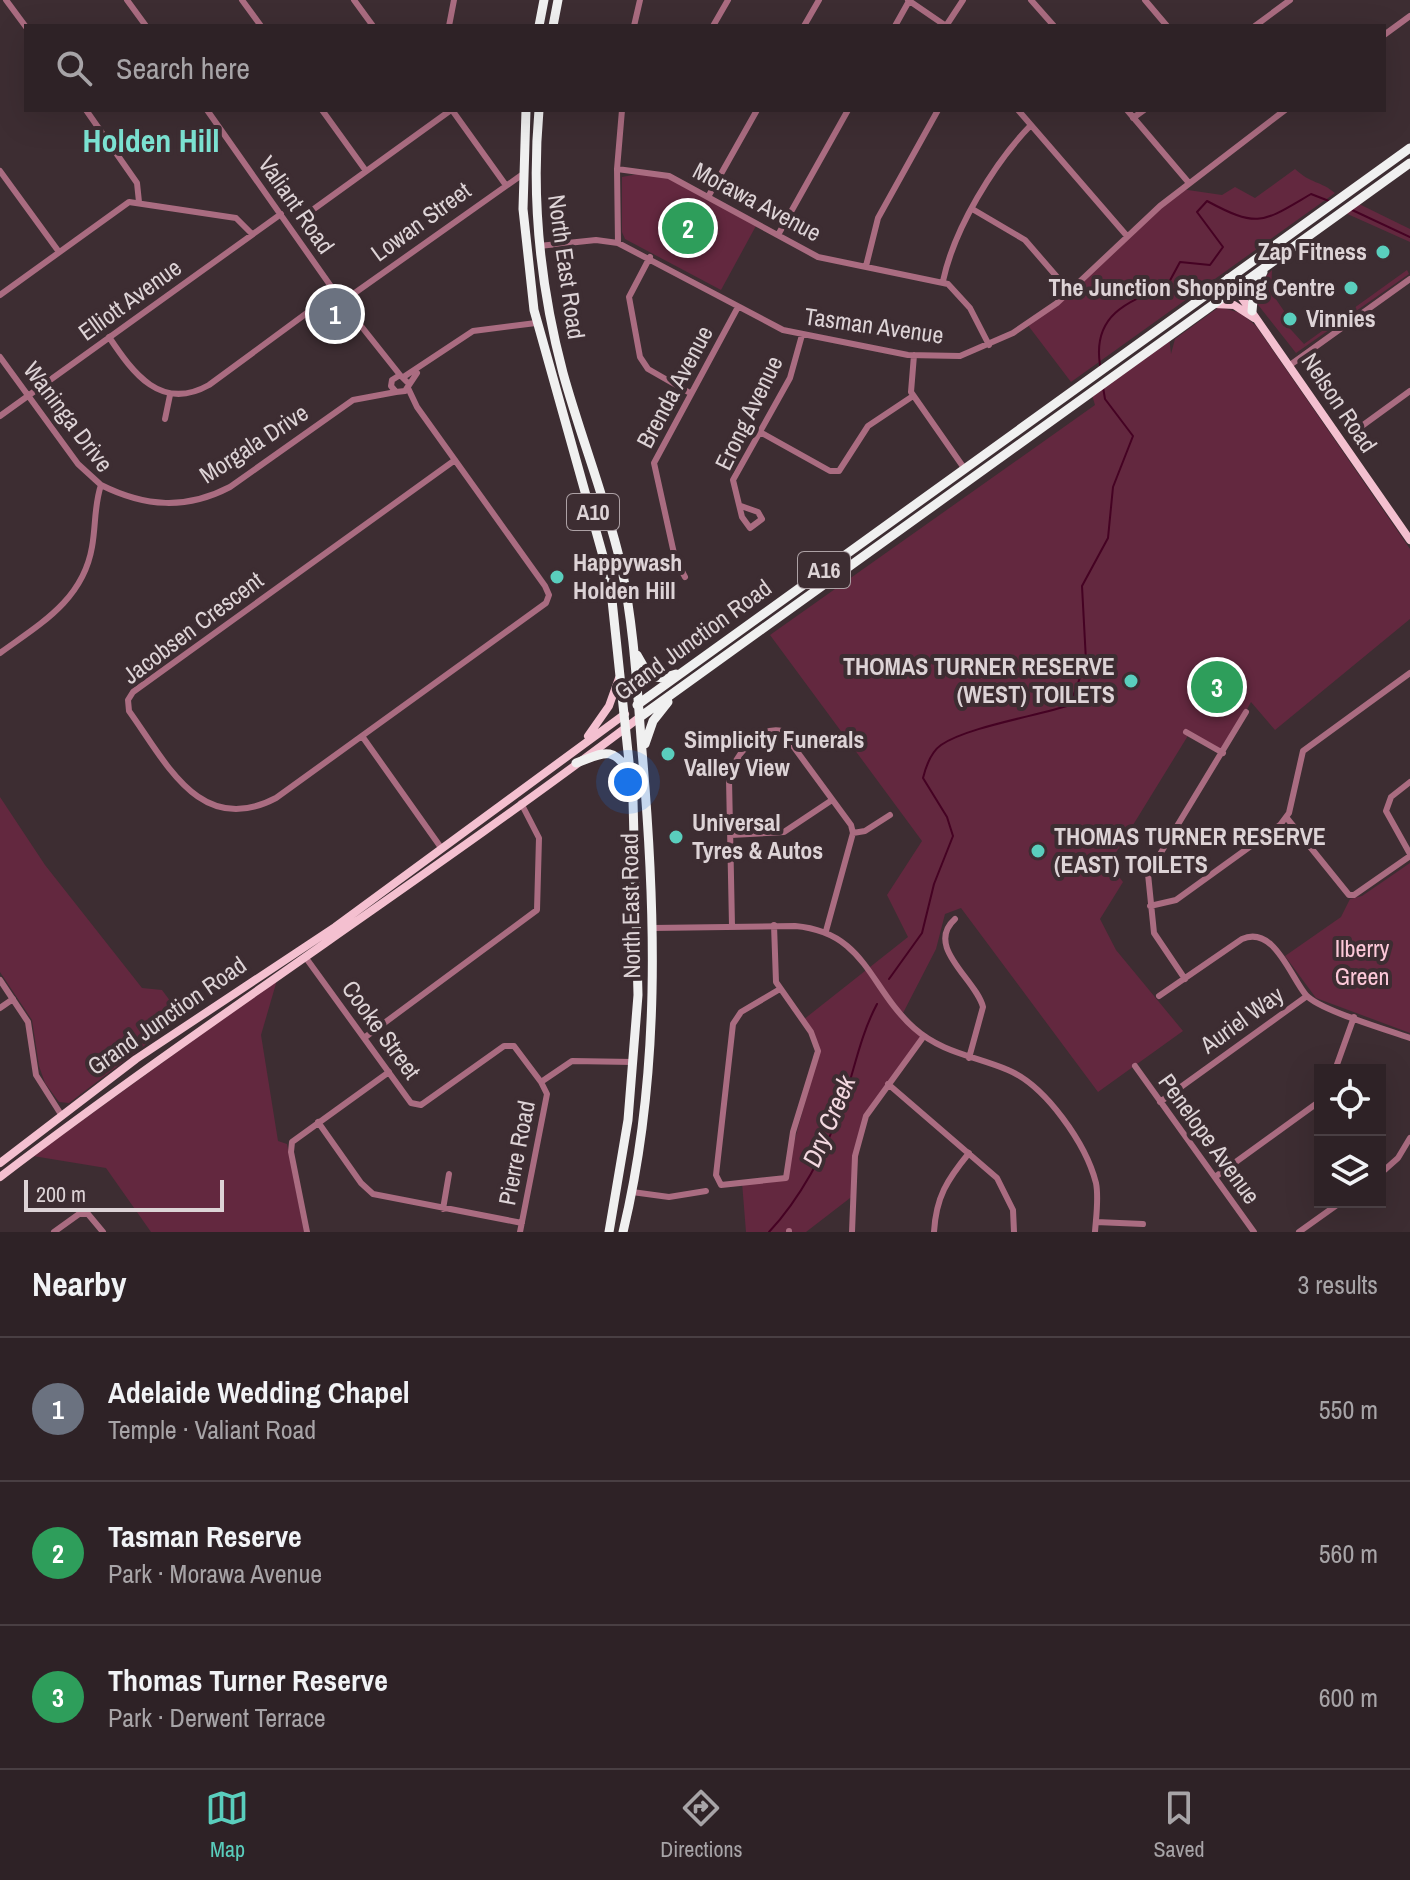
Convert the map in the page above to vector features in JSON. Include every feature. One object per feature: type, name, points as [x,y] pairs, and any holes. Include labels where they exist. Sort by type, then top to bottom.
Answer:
[{"type":"highway","points":[[539,24],[544,0]]},
{"type":"highway","points":[[553,24],[558,0]]},
{"type":"highway","name":"North East Road","points":[[526,112],[523,174],[525,240],[536,323],[599,532],[614,603],[631,775],[638,946],[633,1062],[620,1175],[609,1232]]},
{"type":"highway","name":"North East Road","points":[[539,112],[535,186],[547,305],[554,339],[618,551],[634,648],[648,802],[652,928],[650,1055],[632,1192],[623,1232]]},
{"type":"highway","name":"Grand Junction Road","points":[[625,714],[1410,148]]},
{"type":"highway","points":[[535,186],[523,174],[536,150]]},
{"type":"highway","name":"Grand Junction Road","points":[[640,717],[1410,163]]},
{"type":"highway","points":[[1252,311],[1254,290],[1268,266]]},
{"type":"highway","points":[[547,305],[536,323],[554,339]]},
{"type":"highway","points":[[964,468],[972,478]]},
{"type":"highway","points":[[768,610],[775,620]]},
{"type":"highway","points":[[634,648],[649,676],[663,678],[684,672]]},
{"type":"highway","points":[[642,755],[653,721],[688,682]]},
{"type":"highway","points":[[576,763],[610,753],[618,756],[631,775]]},
{"type":"highway","points":[[637,914],[652,928],[638,946]]},
{"type":"highway","points":[[614,1204],[632,1192],[620,1175]]},
{"type":"main road","name":"Nelson Road","points":[[1228,278],[1410,540]]},
{"type":"main road","points":[[1213,304],[1234,305],[1261,323]]},
{"type":"main road","points":[[580,746],[609,706],[621,668]]},
{"type":"main road","name":"Grand Junction Road","points":[[0,1163],[153,1046],[301,949],[625,714]]},
{"type":"main road","name":"Grand Junction Road","points":[[0,1177],[161,1056],[306,958],[640,717]]},
{"type":"main road","points":[[514,794],[521,803]]},
{"type":"main road","points":[[442,849],[448,857]]},
{"type":"main road","points":[[301,949],[306,958]]},
{"type":"main road","points":[[201,1014],[224,1012]]},
{"type":"main road","points":[[62,1116],[69,1125]]},
{"type":"street","points":[[6,0],[24,24]]},
{"type":"street","points":[[141,0],[130,3],[143,24]]},
{"type":"street","points":[[242,0],[260,24]]},
{"type":"street","points":[[354,0],[372,24]]},
{"type":"street","points":[[449,24],[454,0]]},
{"type":"street","points":[[634,24],[640,0]]},
{"type":"street","points":[[714,24],[728,0]]},
{"type":"street","points":[[805,24],[819,0]]},
{"type":"street","points":[[896,24],[908,0],[943,24]]},
{"type":"street","points":[[947,24],[963,0]]},
{"type":"street","points":[[1031,0],[1052,24]]},
{"type":"street","points":[[1145,0],[1165,24]]},
{"type":"street","points":[[1258,24],[1290,0]]},
{"type":"street","points":[[1386,34],[1410,16]]},
{"type":"street","points":[[87,112],[137,183],[139,202]]},
{"type":"street","name":"Valiant Road","points":[[208,112],[548,591]]},
{"type":"street","points":[[323,112],[366,171]]},
{"type":"street","points":[[300,219],[449,112]]},
{"type":"street","points":[[453,112],[505,184]]},
{"type":"street","points":[[618,243],[617,169],[622,112]]},
{"type":"street","points":[[708,197],[756,112]]},
{"type":"street","points":[[778,235],[847,112]]},
{"type":"street","points":[[866,266],[878,218],[937,112]]},
{"type":"street","points":[[1020,112],[1127,236]]},
{"type":"street","points":[[1128,112],[1189,183]]},
{"type":"street","points":[[1133,118],[1141,112]]},
{"type":"street","name":"Tasman Avenue","points":[[539,246],[596,240],[618,243],[650,257],[772,326],[802,335],[914,355],[960,356],[989,345],[1036,319],[1070,292],[1127,236],[1189,183],[1282,112]]},
{"type":"street","points":[[989,345],[970,308],[953,287],[943,281],[949,256],[1006,150],[1031,125]]},
{"type":"street","name":"Morawa Avenue","points":[[617,169],[659,173],[818,257],[943,281]]},
{"type":"street","points":[[0,171],[59,252]]},
{"type":"street","name":"Lowan Street","points":[[342,302],[523,174]]},
{"type":"street","points":[[0,295],[129,202],[236,218],[252,234]]},
{"type":"street","points":[[974,210],[1025,240],[1070,292]]},
{"type":"street","name":"Elliott Avenue","points":[[0,416],[281,214]]},
{"type":"street","points":[[650,257],[629,297],[640,357],[648,369],[690,393]]},
{"type":"street","points":[[1290,365],[1410,279]]},
{"type":"street","points":[[109,337],[134,373],[150,387],[170,395],[189,394],[209,385],[315,307]]},
{"type":"street","name":"Brenda Avenue","points":[[685,577],[675,558],[653,470],[656,455],[738,307]]},
{"type":"street","points":[[400,384],[473,331],[536,323]]},
{"type":"street","name":"Erong Avenue","points":[[741,506],[733,480],[794,370],[802,335]]},
{"type":"street","points":[[914,355],[910,387],[913,396],[964,468]]},
{"type":"street","name":"Waninga Drive","points":[[0,357],[78,464],[101,485],[95,505],[93,544],[80,584],[60,609],[0,653]]},
{"type":"street","name":"Morgala Drive","points":[[101,485],[151,503],[176,504],[208,497],[230,487],[353,400],[376,396],[400,384]]},
{"type":"street","points":[[1355,431],[1410,391]]},
{"type":"street","points":[[165,419],[170,395]]},
{"type":"street","points":[[760,432],[830,471],[839,471],[868,426],[913,396]]},
{"type":"street","name":"Jacobsen Crescent","points":[[455,460],[140,687],[127,705],[189,791],[205,802],[229,809],[258,806],[276,798],[539,609],[546,603],[548,591]]},
{"type":"street","points":[[1150,906],[1176,900],[1286,817],[1303,751],[1410,673]]},
{"type":"street","points":[[1185,979],[1156,937],[1150,906],[1150,869],[1246,712]]},
{"type":"street","points":[[732,926],[732,763],[742,751],[773,730],[785,735],[853,833],[826,931]]},
{"type":"street","points":[[1186,732],[1223,753]]},
{"type":"street","points":[[362,736],[442,849]]},
{"type":"street","points":[[1286,817],[1349,895],[1354,895],[1410,855],[1386,811],[1391,797],[1410,782]]},
{"type":"street","points":[[731,835],[784,832],[832,800]]},
{"type":"street","points":[[364,1038],[537,910],[539,838],[521,803]]},
{"type":"street","points":[[853,833],[865,831],[890,815]]},
{"type":"street","points":[[955,919],[945,932],[945,945],[983,1007],[969,1058]]},
{"type":"street","points":[[652,928],[774,925],[826,931],[858,954],[901,1014],[924,1036],[942,1048],[1011,1072],[1044,1096],[1087,1153],[1097,1188],[1095,1232]]},
{"type":"street","points":[[774,925],[775,975],[780,989],[811,1032],[818,1051],[793,1132],[786,1178],[724,1186],[716,1179],[734,1022],[741,1012],[780,989]]},
{"type":"street","points":[[1159,996],[1245,937],[1260,937],[1273,948],[1307,996],[1410,1038]]},
{"type":"street","name":"Cooke Street","points":[[306,958],[411,1103],[421,1105],[504,1046],[514,1046],[541,1082]]},
{"type":"street","points":[[0,980],[28,1022],[36,1075],[62,1116]]},
{"type":"street","name":"Auriel Way","points":[[1160,1102],[1307,996]]},
{"type":"street","points":[[0,1008],[13,999]]},
{"type":"street","points":[[1337,1064],[1354,1017]]},
{"type":"street","points":[[852,1232],[856,1148],[870,1108],[924,1036]]},
{"type":"street","points":[[541,1082],[572,1061],[633,1062]]},
{"type":"street","name":"Penelope Avenue","points":[[1135,1066],[1254,1232]]},
{"type":"street","points":[[307,1232],[291,1152],[292,1142],[389,1072]]},
{"type":"street","name":"Pierre Road","points":[[520,1232],[547,1094],[541,1082]]},
{"type":"street","points":[[888,1084],[999,1180],[1013,1210],[1014,1232]]},
{"type":"street","points":[[1215,1177],[1314,1105]]},
{"type":"street","points":[[318,1122],[361,1183],[373,1194],[522,1223]]},
{"type":"street","points":[[1386,1169],[1398,1158],[1410,1138]]},
{"type":"street","points":[[934,1232],[935,1208],[941,1191],[969,1153]]},
{"type":"street","points":[[443,1209],[449,1174]]},
{"type":"street","points":[[632,1192],[669,1197],[706,1191]]},
{"type":"street","points":[[1299,1232],[1333,1208]]},
{"type":"street","points":[[54,1232],[79,1214],[88,1214],[103,1232]]},
{"type":"street","points":[[1096,1222],[1143,1224]]},
{"type":"green space","points":[[1295,169],[1335,193],[1071,382],[1027,324],[1070,292],[1181,189],[1222,195],[1235,187],[1255,198]]},
{"type":"green space","points":[[643,173],[669,176],[757,224],[721,290],[625,239],[622,232],[622,177]]},
{"type":"green space","points":[[1357,203],[1410,229],[1410,242],[1343,212]]},
{"type":"green space","points":[[1272,270],[1271,292],[1284,311],[1283,321],[1304,344],[1407,270],[1409,274],[1296,353],[1255,301],[1259,283]]},
{"type":"green space","points":[[1219,307],[1241,313],[1256,326],[1410,549],[1410,619],[1275,730],[1251,702],[1223,753],[1189,734],[1109,864],[1123,882],[1100,919],[1116,950],[1183,1031],[1098,1092],[961,908],[945,914],[936,949],[902,1015],[924,1036],[875,1101],[861,1131],[854,1195],[806,1232],[746,1232],[742,1182],[784,1179],[818,1055],[803,1020],[908,937],[887,895],[922,841],[770,635],[1095,405],[1091,392],[1169,335],[1171,354],[1175,339]]},
{"type":"green space","points":[[0,797],[45,865],[142,988],[162,990],[182,1017],[69,1103],[59,1102],[45,1083],[39,1066],[32,1020],[0,972]]},
{"type":"green space","name":"Ilberry Green","points":[[1410,863],[1410,1033],[1316,998],[1285,956],[1341,917],[1350,899],[1362,896]]},
{"type":"green space","points":[[277,980],[261,1035],[278,1141],[287,1144],[304,1232],[151,1232],[106,1168],[33,1156]]},
{"type":"waterway","name":"Dry Creek","points":[[1100,365],[1102,333],[1116,312],[1167,286],[1180,262],[1210,265],[1223,247],[1197,212],[1207,201],[1238,216],[1250,218],[1271,216],[1311,194],[1329,201]]},
{"type":"waterway","name":"Dry Creek","points":[[1350,209],[1410,237]]},
{"type":"waterway","name":"Dry Creek","points":[[889,979],[922,933],[934,884],[953,836],[947,817],[923,778],[932,755],[941,745],[967,733],[1070,705],[1086,661],[1082,586],[1108,538],[1113,487],[1133,436],[1105,399],[1103,387]]},
{"type":"waterway","name":"Dry Creek","points":[[769,1232],[801,1190],[827,1142],[877,1004]]},
{"type":"place","name":"Tasman Reserve","points":[[688,228]]},
{"type":"place","name":"Zap Fitness","points":[[1383,252]]},
{"type":"place","name":"The Junction Shopping Centre","points":[[1351,288]]},
{"type":"place","name":"Adelaide Wedding Chapel","points":[[335,314]]},
{"type":"place","name":"Vinnies","points":[[1290,319]]},
{"type":"place","name":"Happywash Holden Hill","points":[[557,577]]},
{"type":"place","name":"THOMAS TURNER RESERVE (WEST) TOILETS","points":[[1131,681]]},
{"type":"place","name":"Thomas Turner Reserve","points":[[1217,687]]},
{"type":"place","name":"Simplicity Funerals Valley View","points":[[668,754]]},
{"type":"place","name":"Universal Tyres & Autos","points":[[676,837]]},
{"type":"place","name":"THOMAS TURNER RESERVE (EAST) TOILETS","points":[[1038,851]]},
{"type":"district","name":"Holden Hill","points":[[151,141]]}]
